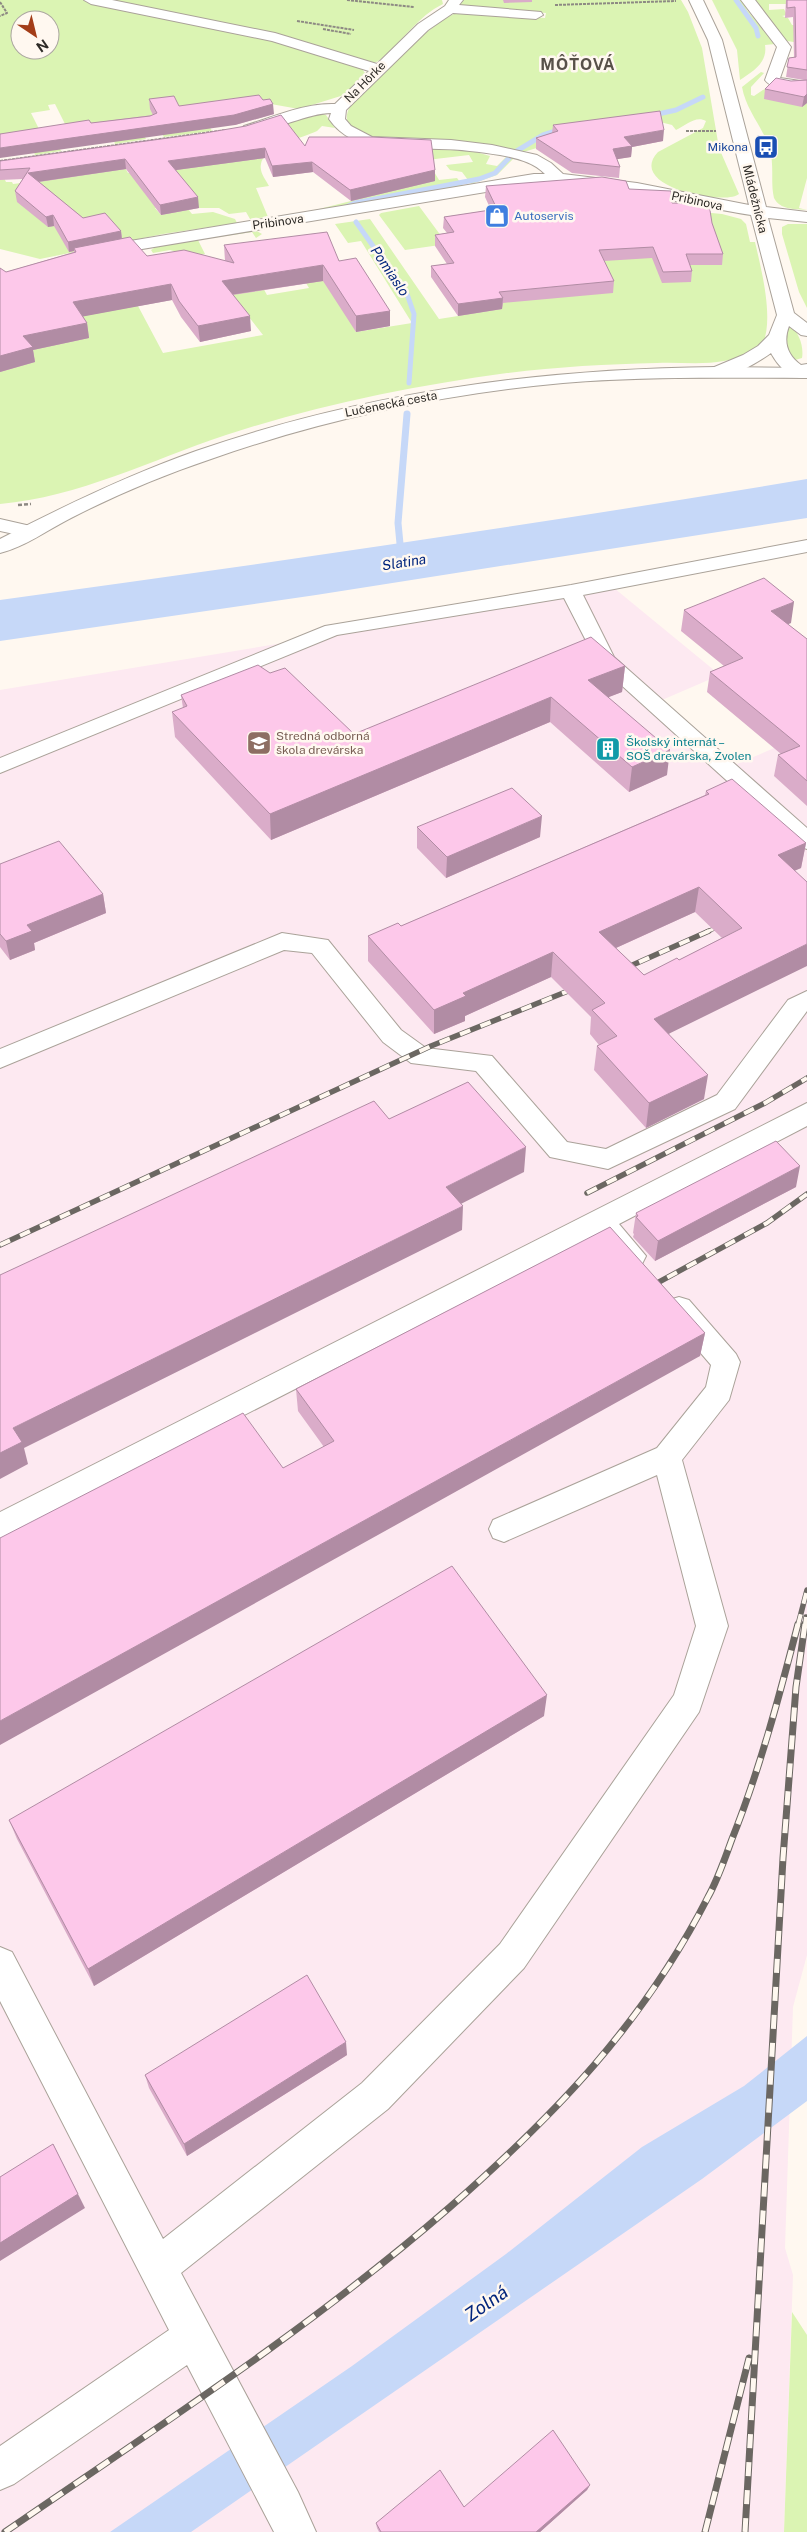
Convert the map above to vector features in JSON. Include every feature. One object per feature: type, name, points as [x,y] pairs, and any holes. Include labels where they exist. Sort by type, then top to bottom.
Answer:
[{"type":"street","points":[[91,0],[275,37],[377,69]]},
{"type":"street","name":"Mládežnícka","points":[[696,0],[703,11],[720,50],[732,109],[786,315]]},
{"type":"street","points":[[748,0],[784,47],[772,80],[781,84],[807,86]]},
{"type":"street","name":"Na Hôrke","points":[[235,132],[261,126],[305,110],[339,109],[377,69],[423,27],[453,4],[536,15]]},
{"type":"street","points":[[339,109],[337,119],[340,125],[345,130],[361,138],[378,142],[455,145],[518,156],[541,163],[558,179]]},
{"type":"street","name":"Pribinova","points":[[87,253],[156,240],[344,212],[508,183],[558,179],[628,185],[759,214],[807,218]]},
{"type":"street","points":[[718,372],[768,349],[786,315],[806,332]]},
{"type":"street","points":[[776,337],[788,366],[805,372]]},
{"type":"street","name":"Lučenecká cesta","points":[[0,547],[102,494],[189,459],[264,434],[354,410],[463,390],[514,383],[625,374],[805,372]]},
{"type":"street","points":[[0,525],[28,531]]},
{"type":"street","points":[[0,766],[332,630],[571,591],[807,546]]},
{"type":"street","points":[[571,591],[606,660],[807,841]]},
{"type":"street","points":[[0,1059],[282,941],[319,946],[392,1036],[420,1057],[483,1062],[559,1150],[608,1159],[726,1102],[797,1006],[807,1000]]},
{"type":"street","points":[[0,1527],[788,1125],[807,1113]]},
{"type":"street","points":[[504,1529],[667,1457],[720,1392],[726,1362],[600,1220]]},
{"type":"street","points":[[157,2268],[375,2096],[512,1956],[688,1702],[712,1626],[667,1457]]},
{"type":"street","points":[[0,1964],[193,2337],[230,2403],[290,2519]]},
{"type":"street","points":[[0,2470],[193,2337]]},
{"type":"path","points":[[347,0],[418,7]]},
{"type":"path","points":[[650,2],[670,1]]},
{"type":"path","points":[[0,2],[7,13],[0,16]]},
{"type":"path","points":[[0,161],[232,129],[235,132]]},
{"type":"path","points":[[686,131],[717,131]]},
{"type":"shaded area","points":[[614,588],[720,675],[662,700],[737,764],[807,734],[807,1955],[793,2007],[785,2248],[793,2275],[784,2532],[0,2532],[0,690]]},
{"type":"green space","points":[[0,0],[442,0],[443,4],[418,22],[382,58],[362,69],[365,73],[344,95],[299,109],[237,98],[215,101],[206,120],[212,131],[164,137],[162,134],[139,127],[146,139],[115,144],[114,141],[67,128],[55,104],[48,105],[50,110],[31,113],[39,129],[50,128],[61,151],[35,155],[34,152],[0,145]]},
{"type":"green space","points":[[461,0],[681,0],[688,12],[702,48],[719,148],[739,194],[730,197],[716,197],[681,191],[666,184],[655,175],[651,164],[658,152],[703,128],[706,121],[702,119],[691,121],[676,130],[672,125],[660,122],[557,142],[520,153],[374,137],[352,128],[347,116],[354,100],[405,51],[448,17],[457,13],[475,11],[545,18],[546,13],[464,7],[461,5]]},
{"type":"green space","points":[[712,0],[742,0],[747,10],[775,44],[765,45],[762,62],[740,80],[737,50]]},
{"type":"green space","points":[[755,0],[807,0],[807,44],[787,41],[757,6]],"holes":[[[769,4],[794,4],[802,25],[792,25],[788,18],[782,16],[787,15],[784,9],[769,10]]]},
{"type":"green space","points":[[761,72],[764,73],[751,87],[751,95],[754,96],[769,86],[807,90],[807,178],[799,208],[807,210],[784,207],[774,198],[771,153],[750,111],[742,87]]},
{"type":"green space","points":[[320,113],[326,115],[335,128],[322,126],[317,131],[276,148],[263,158],[261,170],[269,186],[256,188],[268,217],[250,219],[246,212],[229,214],[219,208],[199,208],[193,200],[155,208],[161,215],[188,209],[192,214],[213,212],[235,219],[237,223],[163,234],[40,259],[0,249],[0,169],[6,182],[12,182],[13,184],[39,181],[122,162],[128,173],[168,167]]},
{"type":"green space","points":[[430,146],[469,150],[490,156],[486,164],[497,166],[506,157],[514,158],[497,175],[471,184],[462,172],[450,170],[446,165],[473,162],[469,155],[427,160],[439,180],[457,178],[463,186],[303,213],[351,201]]},
{"type":"green space","points":[[419,206],[447,244],[405,250],[379,215],[381,213]]},
{"type":"green space","points":[[680,210],[722,214],[741,219],[746,224],[750,242],[755,242],[767,307],[766,333],[763,343],[745,355],[735,359],[708,363],[563,367],[507,373],[401,390],[295,414],[260,424],[115,476],[58,494],[0,504],[0,372],[74,317],[138,306],[163,353],[263,335],[234,298],[224,281],[252,268],[267,295],[309,288],[282,243],[322,244],[356,332],[412,323],[361,241],[348,243],[335,224],[370,219],[439,319],[458,316],[465,273],[585,263],[676,242],[706,265],[721,265]]},
{"type":"green space","points":[[788,224],[807,224],[807,308],[799,292],[782,234],[782,227]]},
{"type":"green space","points":[[255,230],[262,234],[256,238],[252,232],[198,240],[205,254],[193,256],[170,250],[153,253],[151,250],[159,245]]},
{"type":"green space","points":[[789,324],[798,335],[802,349],[802,358],[795,360],[789,352],[787,343]]},
{"type":"green space","points":[[792,2312],[807,2335],[807,2532],[784,2532]]},
{"type":"water","name":"Slatina","points":[[807,479],[807,518],[316,595],[0,641],[0,600],[606,512]]},
{"type":"water","name":"Zolná","points":[[807,2036],[807,2101],[702,2179],[191,2532],[110,2532],[352,2366],[506,2254],[642,2147],[744,2086]]},
{"type":"building","points":[[787,0],[807,0],[807,70],[787,67],[789,58],[796,57],[795,7],[787,8]]},
{"type":"building","points":[[776,78],[791,81],[807,80],[807,94],[804,97],[765,89]]},
{"type":"building","points":[[259,95],[263,100],[270,99],[273,104],[234,115],[0,148],[0,134],[89,120],[91,123],[150,116],[157,113],[149,99],[174,96],[179,106]]},
{"type":"building","points":[[660,111],[664,130],[624,137],[632,146],[613,149],[620,167],[573,162],[536,138],[558,131],[553,125]]},
{"type":"building","points":[[281,115],[305,146],[309,137],[372,137],[431,140],[435,170],[350,190],[312,162],[272,166],[265,148],[168,161],[198,197],[160,205],[125,159],[28,173],[83,218],[105,213],[121,231],[68,242],[53,215],[46,217],[15,191],[30,168],[0,170],[0,161],[205,133],[246,126]]},
{"type":"building","points":[[602,177],[626,181],[629,189],[671,191],[672,203],[709,204],[712,223],[723,254],[686,254],[692,271],[663,272],[653,247],[599,250],[614,281],[499,292],[503,298],[458,304],[431,266],[454,263],[435,235],[454,232],[444,217],[497,209],[486,186]]},
{"type":"building","points":[[327,232],[339,261],[356,258],[390,311],[356,316],[323,265],[222,281],[250,316],[198,326],[179,301],[171,284],[73,302],[87,323],[23,336],[33,347],[0,356],[0,268],[6,272],[76,252],[74,248],[130,237],[147,256],[184,250],[234,263],[224,245]]},
{"type":"building","points":[[764,578],[794,602],[771,611],[807,639],[807,781],[778,755],[800,746],[710,672],[743,658],[684,610]]},
{"type":"building","points":[[591,637],[625,666],[588,680],[670,750],[632,767],[551,697],[270,814],[172,712],[187,706],[181,695],[258,665],[270,673],[285,668],[354,734]]},
{"type":"building","points":[[732,779],[806,843],[778,855],[807,882],[807,944],[654,1019],[708,1075],[649,1103],[597,1046],[617,1036],[592,1010],[605,1003],[553,952],[463,993],[466,996],[434,1010],[368,936],[398,923],[401,926],[709,794],[706,791]],"holes":[[[699,887],[742,928],[679,960],[677,958],[644,975],[599,932]]]},
{"type":"building","points":[[512,788],[542,816],[447,857],[417,827]]},
{"type":"building","points":[[59,841],[103,894],[27,925],[32,931],[6,941],[0,934],[0,864]]},
{"type":"building","points":[[468,1082],[526,1147],[446,1187],[463,1206],[13,1428],[22,1442],[0,1453],[0,1275],[374,1101],[389,1119]]},
{"type":"building","points":[[776,1141],[800,1166],[658,1241],[636,1217],[638,1216],[636,1213]]},
{"type":"building","points":[[610,1227],[705,1333],[0,1721],[0,1538],[243,1413],[283,1468],[334,1441],[296,1389]]},
{"type":"building","points":[[452,1566],[547,1695],[88,1969],[9,1820]]},
{"type":"building","points":[[307,1975],[346,2042],[184,2144],[145,2075]]},
{"type":"building","points":[[53,2144],[78,2194],[0,2243],[0,2177]]},
{"type":"building","points":[[553,2430],[590,2485],[536,2532],[381,2532],[376,2523],[440,2470],[464,2507]]},
{"type":"waterway","name":"Pomiaslo","points":[[736,0],[756,28],[758,36]]},
{"type":"waterway","name":"Pomiaslo","points":[[649,116],[676,110],[703,97]]},
{"type":"waterway","name":"Pomiaslo","points":[[515,152],[543,135],[562,129]]},
{"type":"waterway","name":"Pomiaslo","points":[[346,207],[355,203],[479,179],[495,173],[509,158]]},
{"type":"waterway","name":"Pomiaslo","points":[[356,222],[407,294],[414,314],[409,383]]},
{"type":"waterway","name":"Pomiaslo","points":[[401,554],[398,523],[407,414]]},
{"type":"railway","points":[[706,932],[725,924]]},
{"type":"railway","points":[[619,971],[709,931]]},
{"type":"railway","points":[[0,1245],[431,1046],[578,987]]},
{"type":"railway","points":[[587,1193],[765,1103],[807,1078]]},
{"type":"railway","points":[[648,1288],[767,1223],[807,1194]]},
{"type":"railway","points":[[798,1625],[807,1590]]},
{"type":"railway","points":[[805,1625],[806,1617]]},
{"type":"railway","points":[[5,2532],[232,2376],[343,2294],[450,2207],[489,2172],[561,2102],[594,2065],[655,1986],[683,1943],[715,1883],[742,1813],[760,1759],[798,1624]]},
{"type":"railway","points":[[745,2532],[783,1858],[796,1687],[805,1624]]},
{"type":"railway","points":[[705,2532],[749,2358]]},
{"type":"place","name":"Mikona","points":[[766,147]]},
{"type":"place","name":"Autoservis","points":[[497,216]]},
{"type":"place","name":"Stredná odborná škola drevárska","points":[[259,743]]},
{"type":"place","name":"Školský internát – SOŠ drevárska, Zvolen","points":[[608,749]]},
{"type":"district","name":"MÔŤOVÁ","points":[[578,64]]}]
